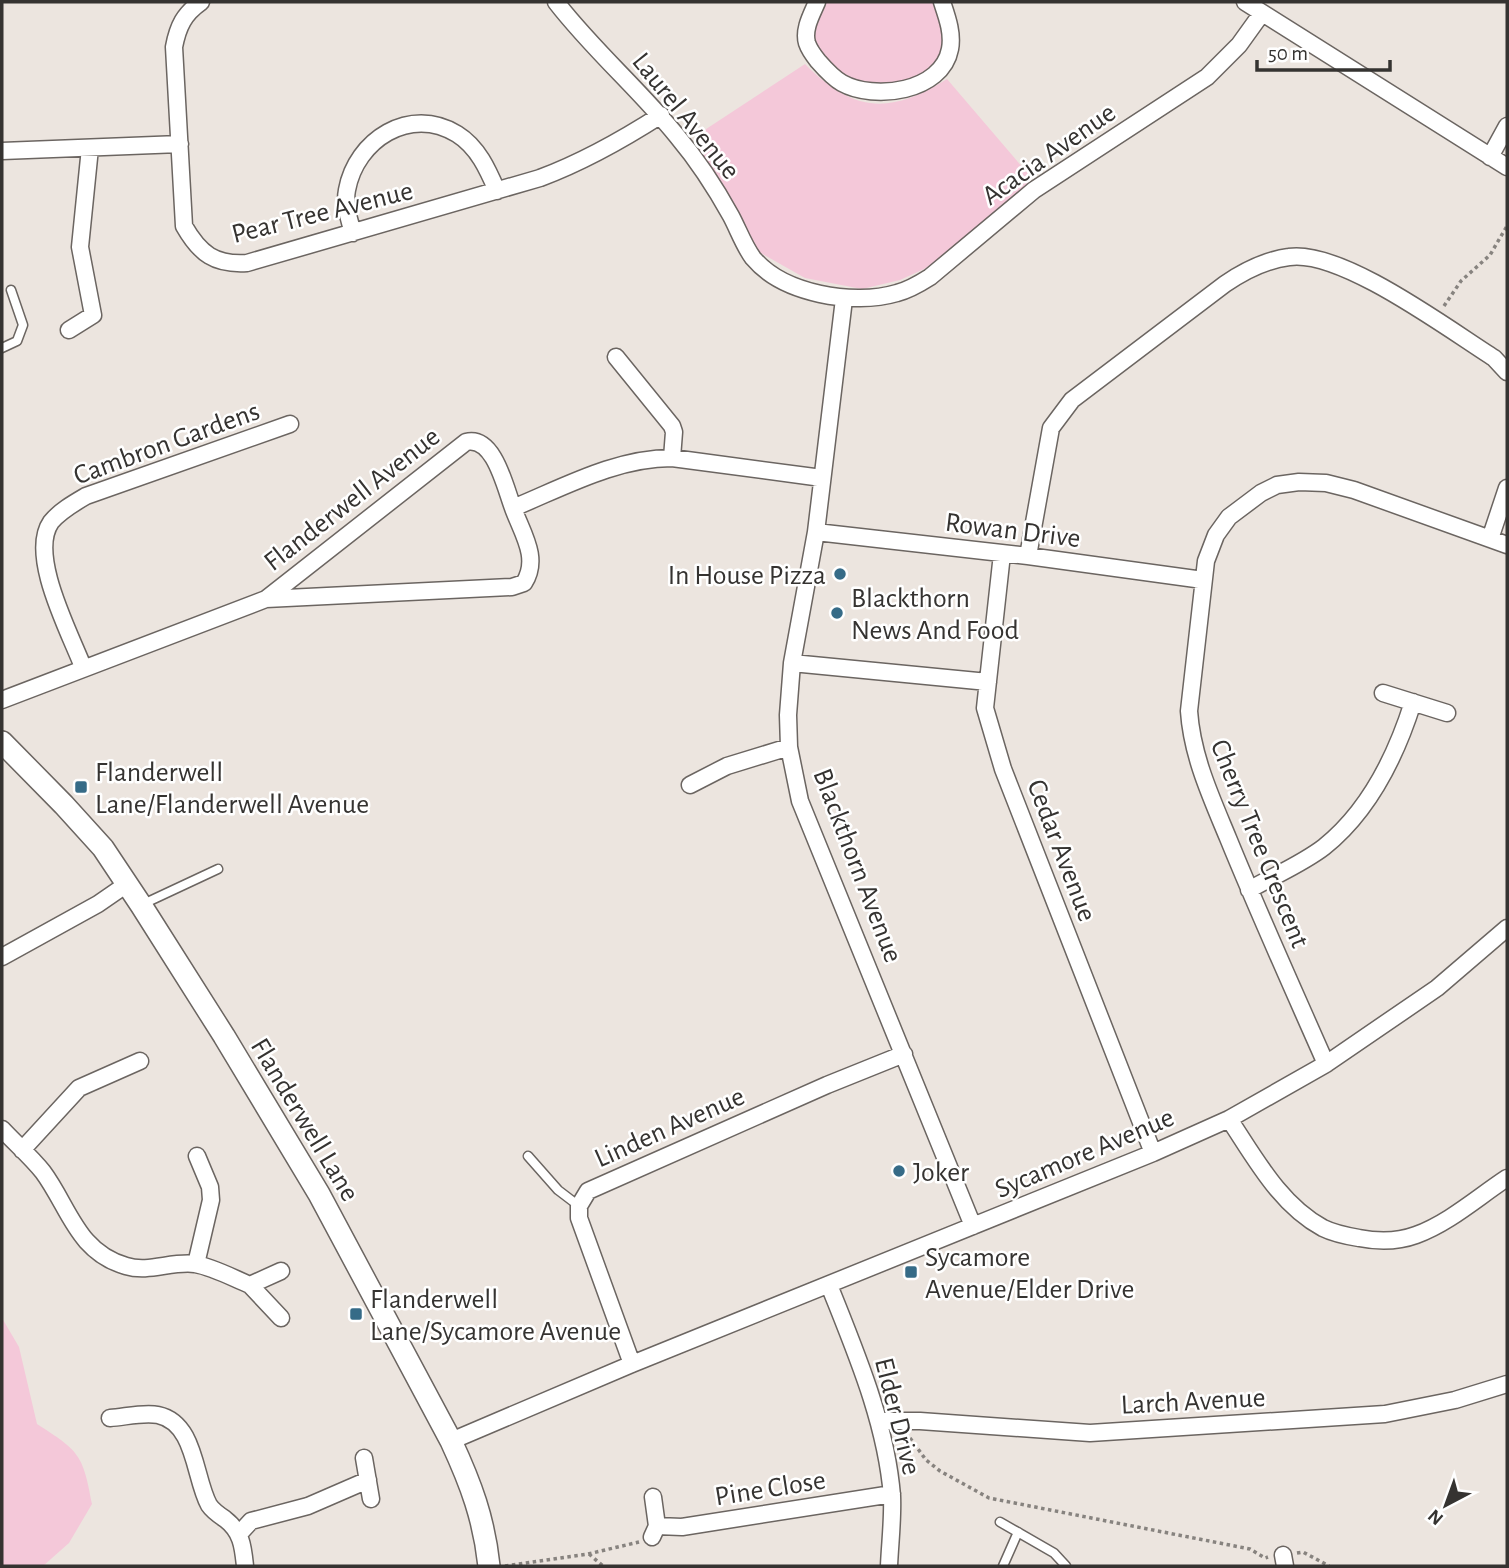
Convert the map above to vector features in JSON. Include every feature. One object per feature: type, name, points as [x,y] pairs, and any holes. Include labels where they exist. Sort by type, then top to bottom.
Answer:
[{"type":"street","name":"Pear Tree Avenue","points":[[201,2],[187,12],[177,29],[174,47],[184,226],[194,244],[227,264],[247,263],[497,191],[570,167],[661,115]]},
{"type":"street","name":"Laurel Avenue","points":[[556,2],[570,21],[661,115],[712,182],[751,255],[763,268],[797,286],[844,299]]},
{"type":"street","points":[[817,2],[806,33],[807,43],[814,55],[842,83],[876,93],[894,92],[912,86],[935,75],[944,65],[950,50],[951,34],[942,2]]},
{"type":"street","points":[[1245,2],[1507,167]]},
{"type":"street","name":"Acacia Avenue","points":[[844,299],[894,294],[914,287],[930,277],[1034,190],[1207,77],[1239,45],[1262,13]]},
{"type":"street","points":[[353,233],[346,192],[351,174],[366,147],[396,128],[434,125],[456,133],[483,161],[497,191]]},
{"type":"street","points":[[1490,157],[1507,126]]},
{"type":"street","points":[[2,151],[180,144]]},
{"type":"street","points":[[68,330],[90,317],[94,310],[80,247],[89,148]]},
{"type":"street","points":[[1028,556],[1051,428],[1072,400],[1244,272],[1291,256],[1323,260],[1362,275],[1494,358],[1507,372]]},
{"type":"street","name":"Blackthorn Avenue","points":[[844,299],[816,532],[792,663],[788,715],[789,747],[800,801],[973,1226]]},
{"type":"street","points":[[616,357],[672,426],[672,458]]},
{"type":"street","name":"Cambron Gardens","points":[[83,667],[47,574],[43,555],[44,538],[51,523],[67,508],[86,496],[290,424]]},
{"type":"street","name":"Flanderwell Avenue","points":[[2,700],[265,599],[466,442],[474,440],[484,444],[492,454],[531,557],[532,567],[524,583],[512,587],[265,599]]},
{"type":"street","points":[[513,508],[624,463],[648,458],[672,458],[821,478]]},
{"type":"street","name":"Cherry Tree Crescent","points":[[1326,1064],[1249,890],[1200,768],[1191,735],[1189,711],[1206,561],[1216,535],[1229,517],[1261,493],[1277,485],[1299,482],[1326,483],[1354,490],[1507,545]]},
{"type":"street","points":[[1490,538],[1507,488]]},
{"type":"street","name":"Rowan Drive","points":[[816,532],[1028,556],[1203,580]]},
{"type":"street","name":"Cedar Avenue","points":[[1002,554],[985,708],[1003,769],[1153,1153]]},
{"type":"street","points":[[792,663],[988,682]]},
{"type":"street","points":[[1383,693],[1447,713]]},
{"type":"street","points":[[1249,890],[1321,849],[1349,823],[1369,799],[1383,775],[1404,731],[1413,702]]},
{"type":"street","name":"Flanderwell Lane","points":[[2,742],[103,848],[224,1036],[319,1195],[468,1477],[481,1515],[489,1566]]},
{"type":"street","points":[[690,785],[727,766],[789,747]]},
{"type":"street","points":[[2,957],[98,904],[127,884]]},
{"type":"street","name":"Sycamore Avenue","points":[[451,1441],[632,1364],[1153,1153],[1229,1119],[1326,1064],[1437,988],[1507,928]]},
{"type":"street","name":"Linden Avenue","points":[[632,1364],[579,1218],[579,1206],[588,1191],[904,1054]]},
{"type":"street","points":[[22,1150],[79,1088],[140,1061]]},
{"type":"street","points":[[1229,1119],[1265,1174],[1282,1194],[1323,1228],[1344,1235],[1396,1241],[1417,1234],[1433,1227],[1507,1178]]},
{"type":"street","points":[[2,1129],[47,1179],[74,1228],[105,1256],[125,1266],[147,1269],[197,1264],[250,1285],[281,1318]]},
{"type":"street","points":[[197,1156],[210,1187],[211,1200],[197,1264]]},
{"type":"street","points":[[250,1285],[281,1270]]},
{"type":"street","name":"Elder Drive","points":[[829,1285],[879,1421],[892,1494],[889,1566]]},
{"type":"street","name":"Larch Avenue","points":[[879,1421],[1090,1433],[1385,1413],[1455,1400],[1507,1384]]},
{"type":"street","points":[[110,1418],[157,1415],[169,1419],[177,1426],[186,1439],[209,1504],[239,1534],[246,1566]]},
{"type":"street","points":[[364,1458],[371,1499]]},
{"type":"street","points":[[239,1534],[251,1521],[308,1506],[368,1479]]},
{"type":"street","name":"Pine Close","points":[[655,1532],[892,1494]]},
{"type":"street","points":[[653,1497],[655,1532]]},
{"type":"lane","points":[[2,348],[17,341],[23,326],[11,290]]},
{"type":"lane","points":[[141,905],[218,869]]},
{"type":"lane","points":[[528,1156],[558,1190],[579,1206]]},
{"type":"lane","points":[[1000,1522],[1054,1553],[1066,1566]]},
{"type":"lane","points":[[1003,1566],[1018,1532]]},
{"type":"path","points":[[1434,320],[1461,281],[1490,255],[1507,226]]},
{"type":"path","points":[[899,1421],[926,1460],[940,1471],[989,1498],[1250,1549],[1265,1558],[1284,1561],[1303,1552],[1329,1566]]},
{"type":"path","points":[[503,1566],[588,1554],[635,1544],[655,1532]]},
{"type":"path","points":[[588,1554],[604,1566]]},
{"type":"shaded area","points":[[827,2],[935,2],[945,34],[942,51],[936,62],[926,71],[900,82],[872,85],[851,79],[830,64],[813,33]]},
{"type":"shaded area","points":[[805,64],[840,92],[856,100],[873,103],[907,99],[947,79],[1029,175],[1029,182],[944,256],[900,280],[862,289],[805,278],[759,252],[724,189],[694,144],[697,135]]},
{"type":"shaded area","points":[[2,1318],[19,1347],[37,1424],[77,1455],[86,1474],[92,1504],[69,1543],[43,1566],[2,1566]]},
{"type":"place","name":"In House Pizza","points":[[840,574]]},
{"type":"place","name":"Blackthorn News And Food","points":[[837,613]]},
{"type":"place","name":"Flanderwell Lane/Flanderwell Avenue","points":[[81,787]]},
{"type":"place","name":"Joker","points":[[899,1171]]},
{"type":"place","name":"Sycamore Avenue/Elder Drive","points":[[911,1272]]},
{"type":"place","name":"Flanderwell Lane/Sycamore Avenue","points":[[356,1314]]}]
